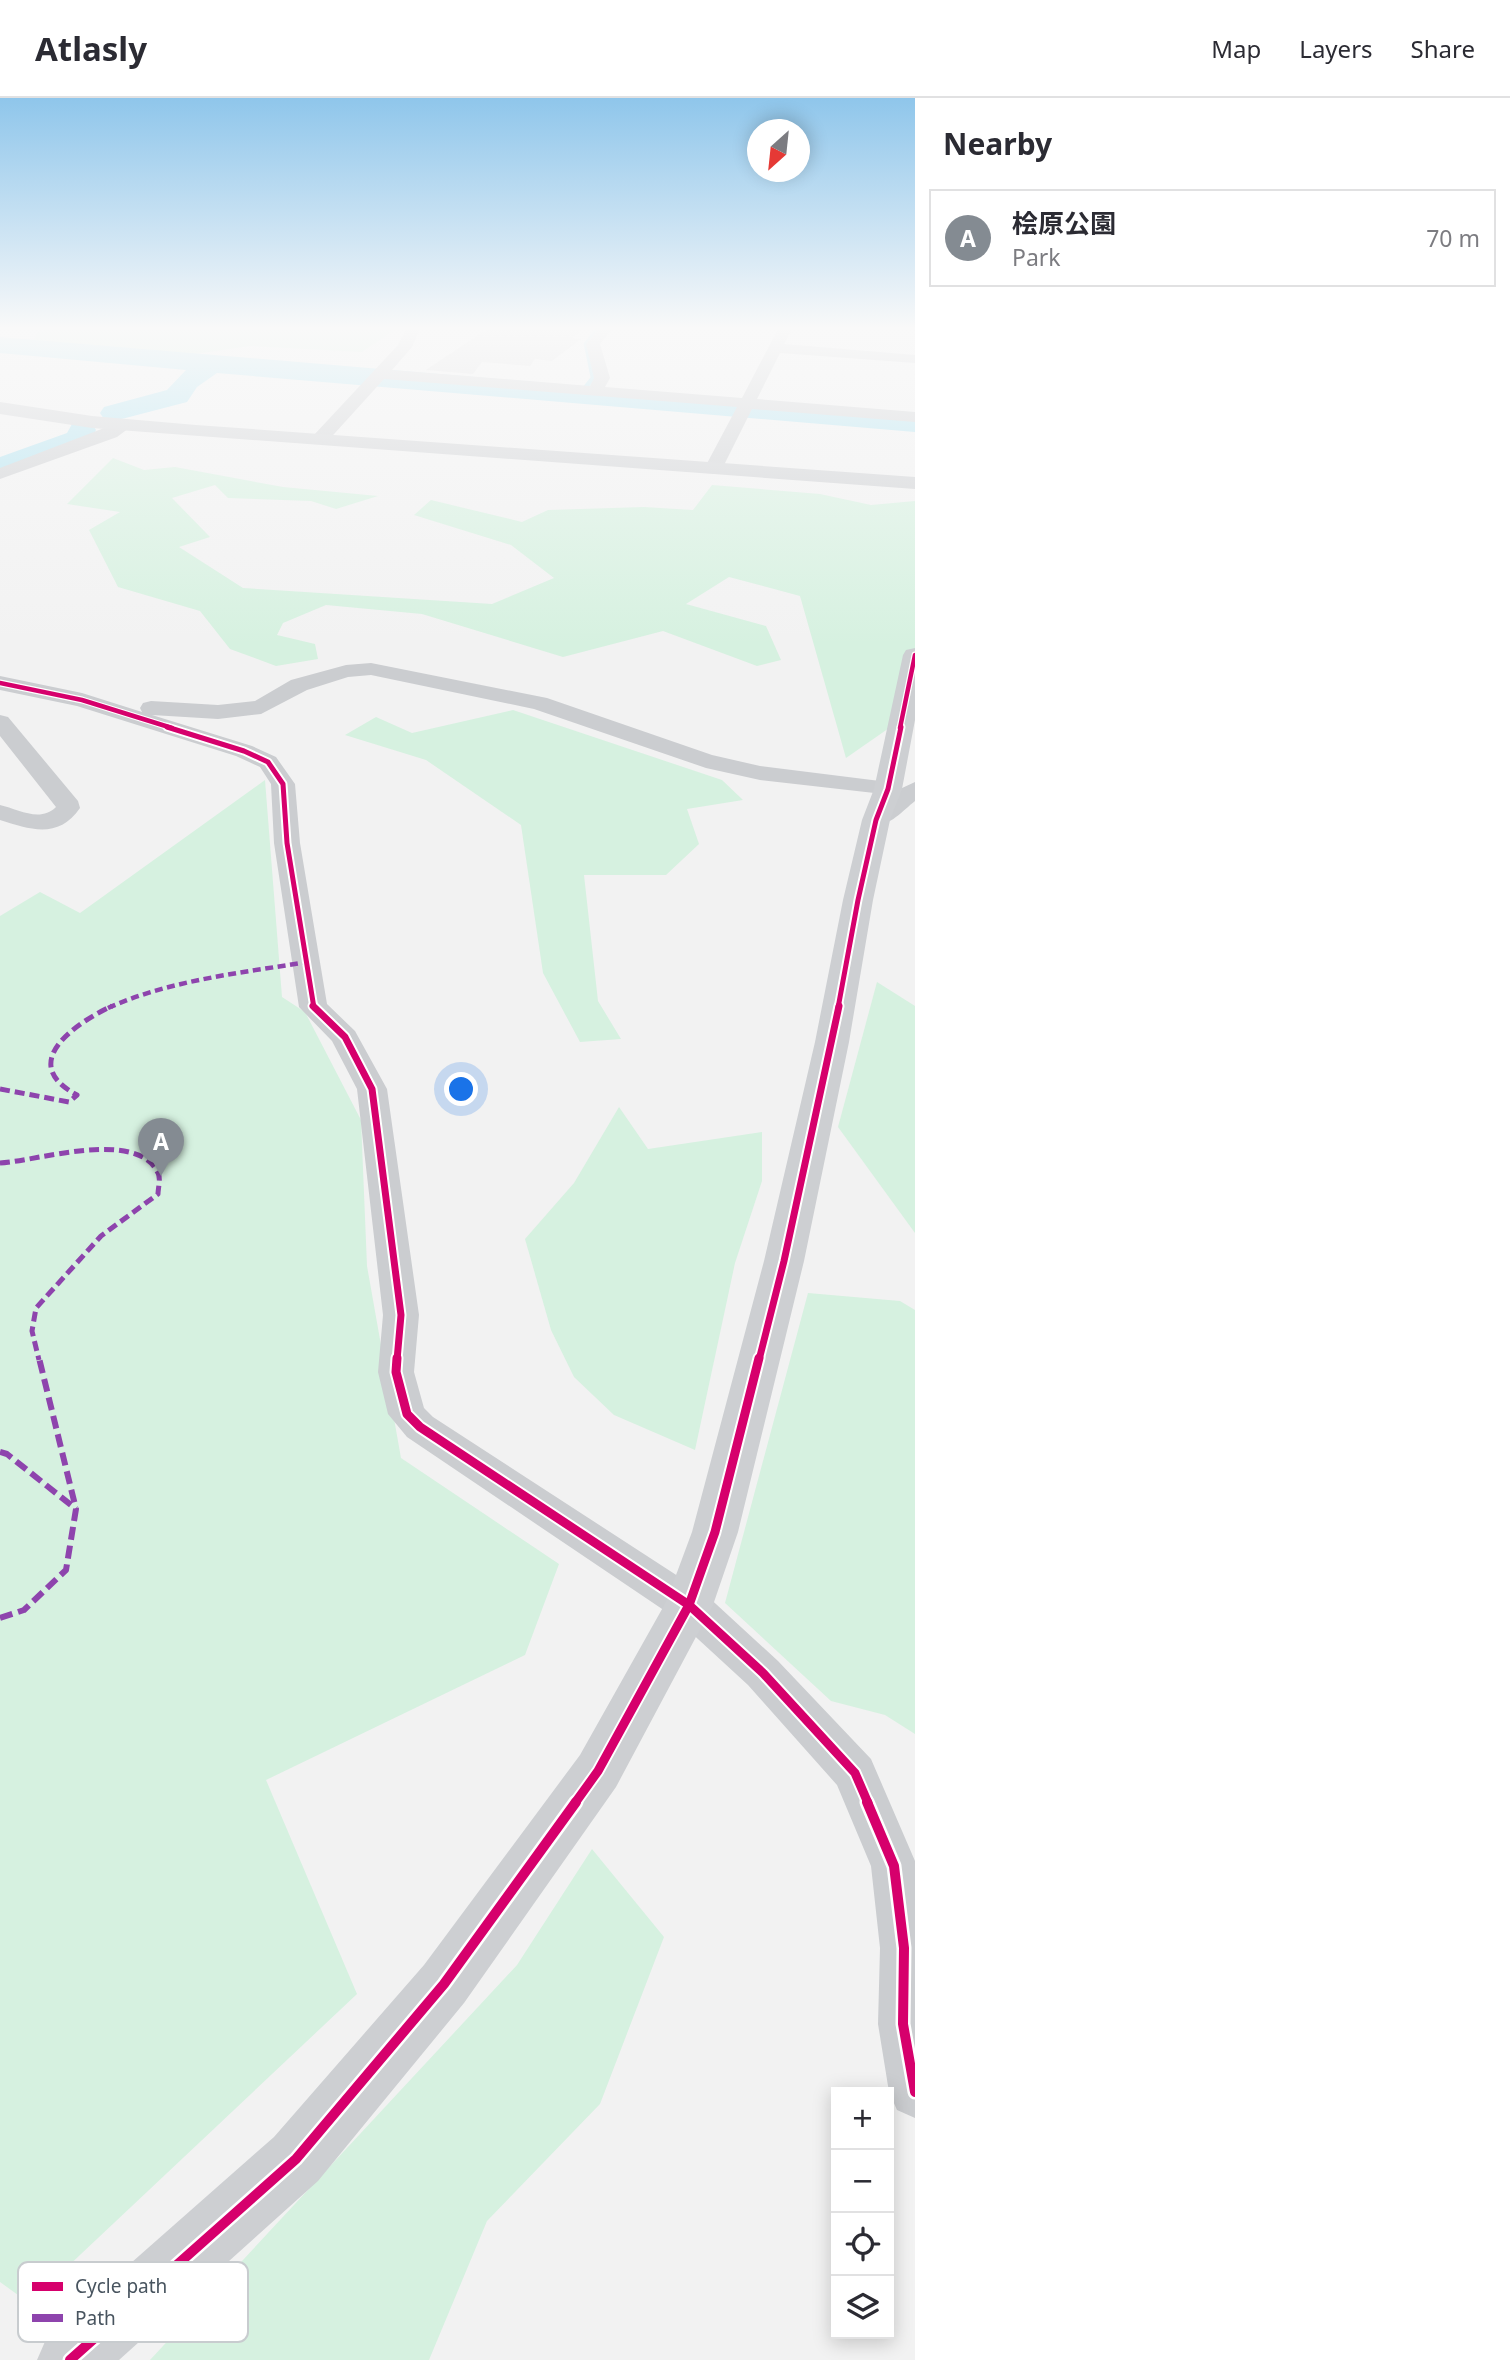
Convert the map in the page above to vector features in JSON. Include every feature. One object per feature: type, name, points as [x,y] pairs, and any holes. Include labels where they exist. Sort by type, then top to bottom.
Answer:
[{"type":"street","points":[[0,474],[107,435]]},
{"type":"street","points":[[249,435],[915,483]]},
{"type":"street","points":[[319,440],[324,435]]},
{"type":"street","points":[[713,469],[730,435]]},
{"type":"street","points":[[180,2262],[296,2159],[444,1984],[598,1771],[689,1605],[715,1532],[784,1261],[893,800],[915,655]]},
{"type":"street","points":[[100,705],[218,712],[261,707],[299,685],[346,671],[371,669],[539,703],[706,761],[893,800]]},
{"type":"street","points":[[5,686],[100,705],[244,751],[268,762],[283,784],[287,843],[313,1007],[345,1037],[372,1089],[401,1315],[397,1372],[407,1414],[420,1427],[689,1605],[763,1673],[855,1773],[894,1866],[904,1948],[903,2024],[915,2092]]},
{"type":"street","points":[[0,722],[66,801],[68,807],[62,817],[46,823],[32,822],[0,812]]},
{"type":"street","points":[[70,2360],[90,2342]]},
{"type":"green space","points":[[113,458],[144,470],[175,467],[283,487],[378,496],[336,509],[311,501],[228,498],[215,485],[172,498],[210,537],[179,547],[243,588],[492,604],[554,578],[511,545],[414,515],[431,500],[522,522],[548,510],[644,507],[693,510],[712,485],[820,494],[871,505],[915,501],[915,710],[846,758],[800,596],[729,577],[686,604],[766,626],[781,660],[757,666],[663,631],[563,657],[422,614],[326,605],[283,623],[277,635],[315,644],[318,659],[276,666],[230,649],[200,611],[118,587],[89,530],[120,512],[67,504]]},
{"type":"green space","points":[[513,710],[722,780],[743,800],[687,809],[699,844],[666,875],[584,875],[598,1001],[621,1039],[580,1042],[543,973],[521,825],[426,760],[345,735],[376,717],[412,733]]},
{"type":"green space","points":[[265,780],[282,997],[305,1012],[361,1120],[367,1266],[401,1458],[559,1564],[525,1655],[266,1780],[357,1994],[73,2262],[18,2262],[18,2295],[0,2282],[0,916],[40,892],[80,913]]},
{"type":"green space","points":[[877,982],[915,1006],[915,1233],[838,1127]]},
{"type":"green space","points":[[619,1107],[648,1149],[762,1132],[762,1181],[735,1263],[695,1450],[614,1415],[574,1377],[551,1330],[525,1239],[574,1183]]},
{"type":"green space","points":[[808,1293],[900,1301],[915,1310],[915,1734],[885,1715],[831,1701],[725,1603]]},
{"type":"green space","points":[[592,1849],[664,1937],[600,2104],[487,2221],[429,2360],[150,2360],[167,2342],[248,2342],[248,2262],[241,2262],[517,1965]]},
{"type":"waterway","points":[[0,467],[79,438],[80,435]]},
{"type":"marked path","points":[[0,1089],[69,1102],[77,1095],[57,1082],[52,1072],[51,1060],[63,1037],[87,1018],[122,1002],[162,990],[307,962]]},
{"type":"marked path","points":[[0,1163],[86,1150],[130,1151],[147,1159],[158,1173],[159,1180],[158,1194],[101,1236],[36,1308],[32,1331],[76,1509],[66,1570],[24,1610],[0,1618]]},
{"type":"marked path","points":[[0,1452],[7,1454],[76,1509]]},
{"type":"cycle path","points":[[180,2262],[296,2159],[444,1984],[598,1771],[689,1605],[715,1532],[784,1261],[832,1042],[858,900],[876,820],[888,789],[915,655]]},
{"type":"cycle path","points":[[0,683],[82,700],[244,751],[268,762],[283,784],[287,843],[313,1007],[345,1037],[372,1089],[401,1315],[396,1372],[407,1414],[420,1427],[689,1605],[763,1673],[855,1773],[894,1866],[904,1948],[903,2024],[915,2092]]},
{"type":"cycle path","points":[[70,2360],[90,2342]]},
{"type":"place","name":"桧原公園","points":[[161,1176]]}]
